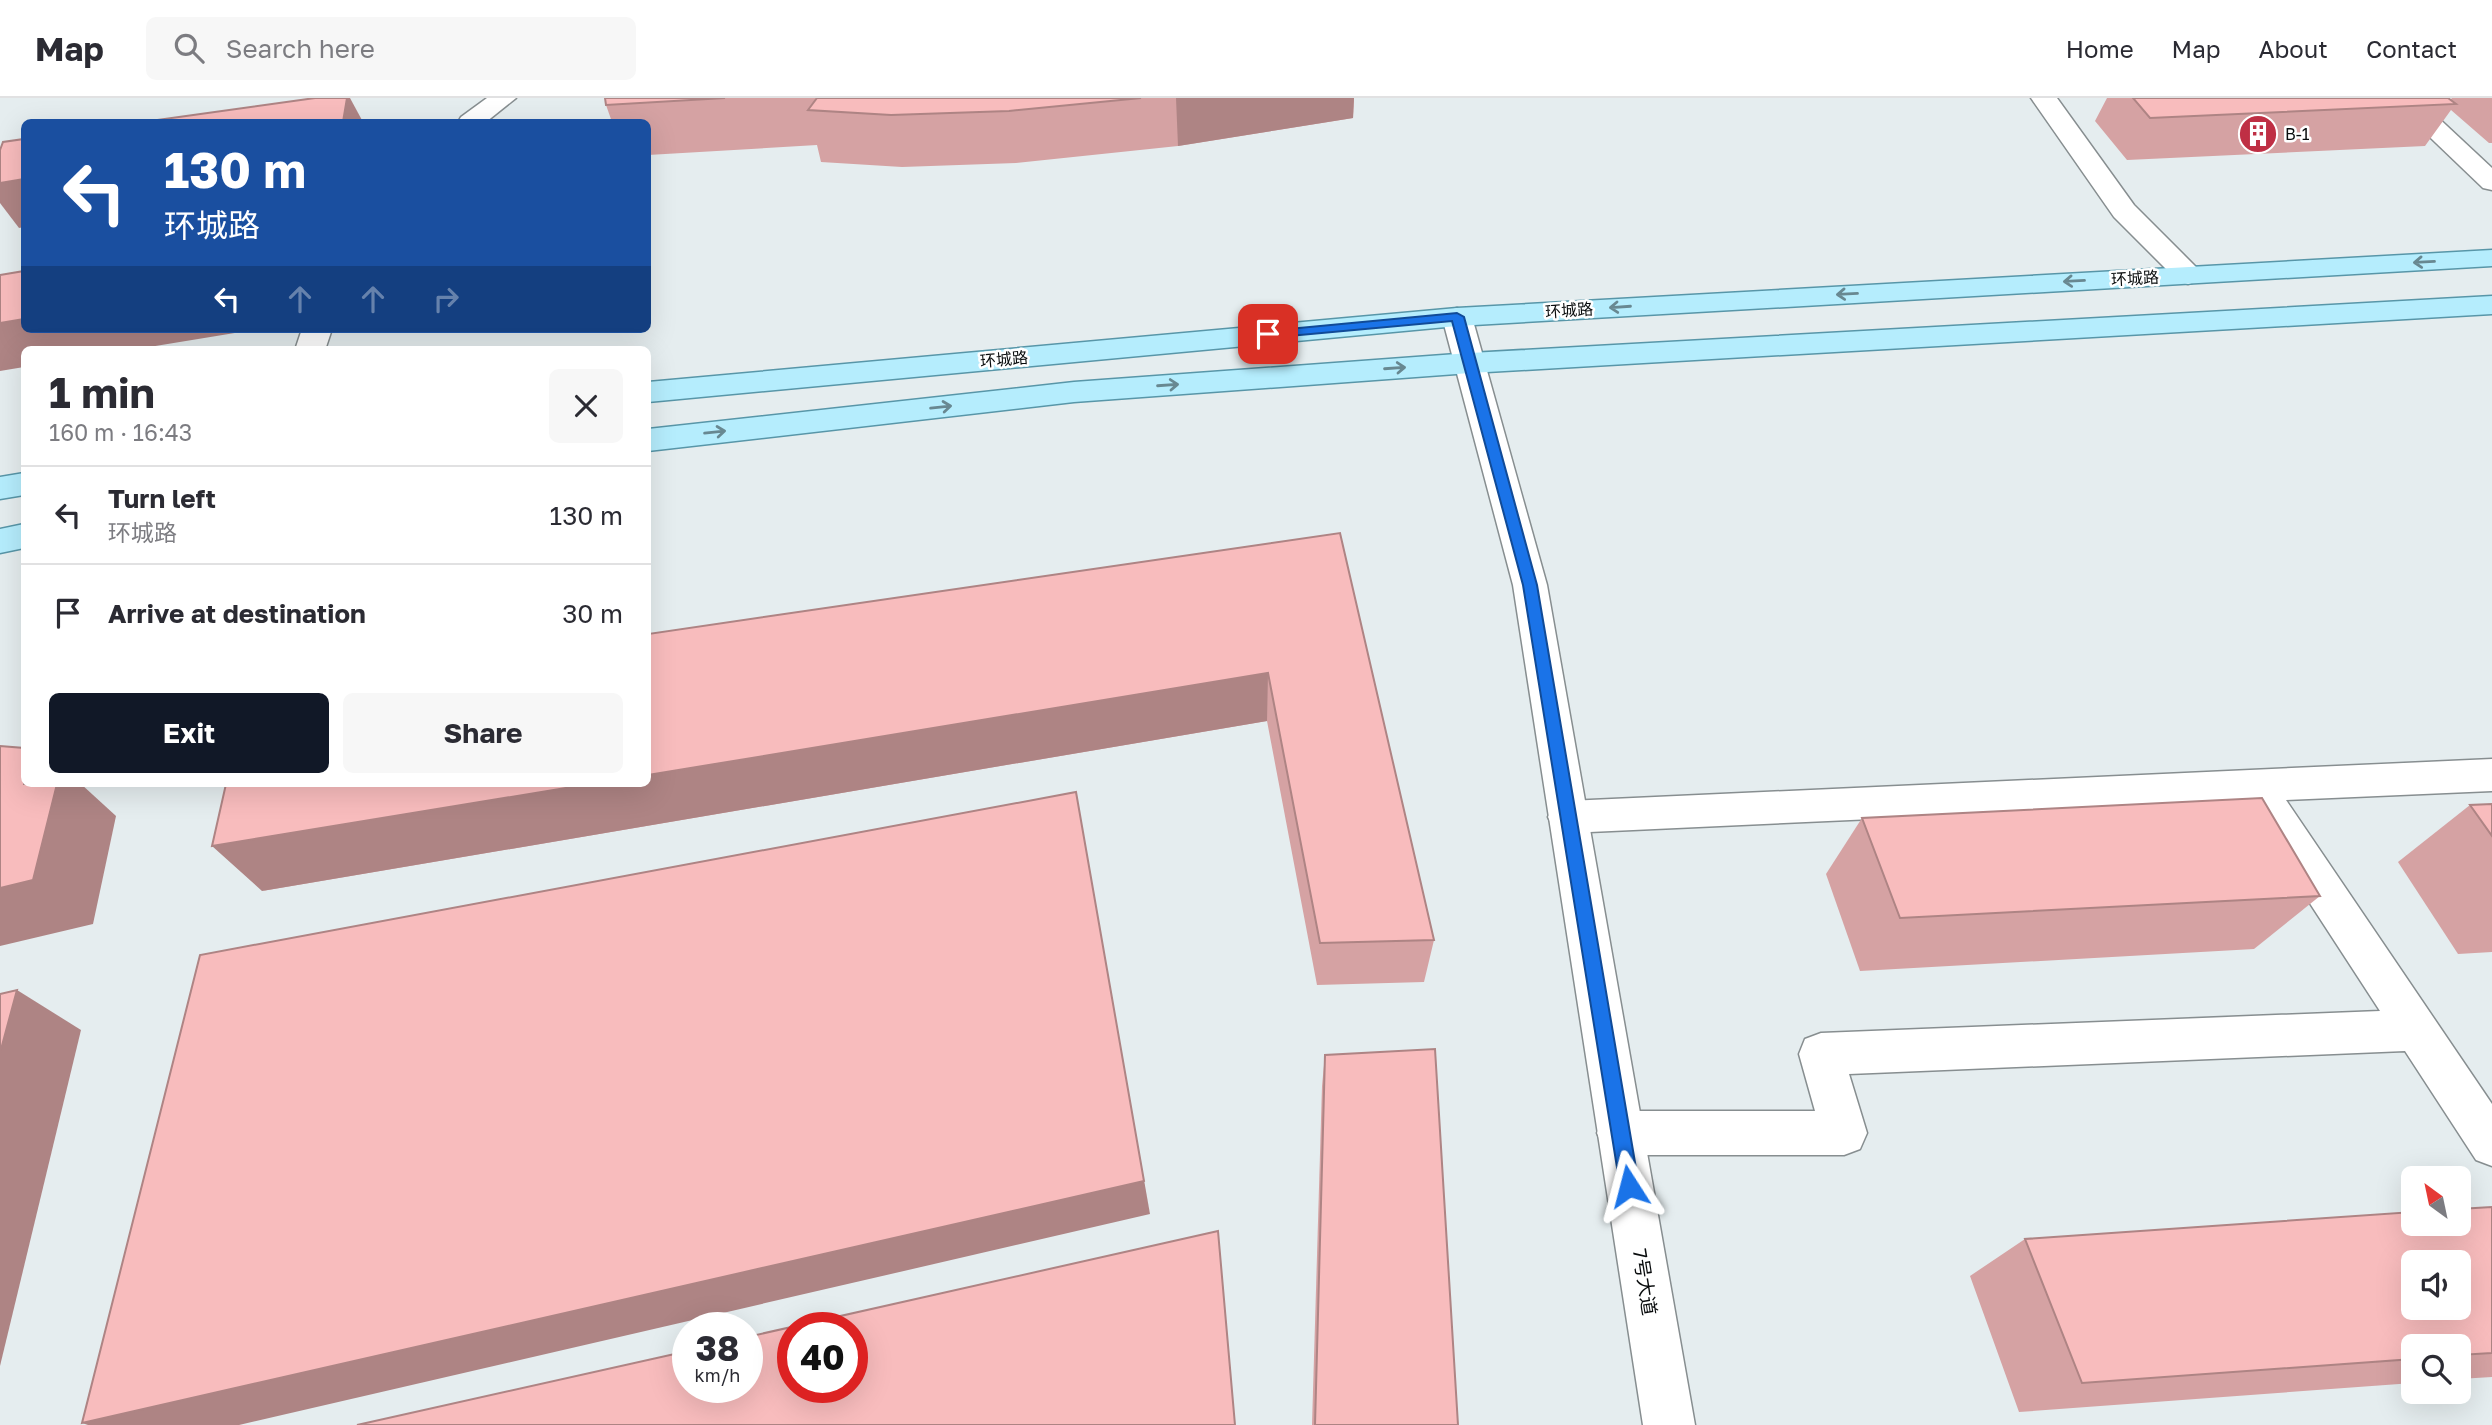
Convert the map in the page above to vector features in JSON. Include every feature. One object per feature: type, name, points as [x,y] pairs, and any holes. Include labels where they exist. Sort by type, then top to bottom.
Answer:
[{"type":"main road","name":"环城路","points":[[651,392],[1457,317],[2492,258]]},
{"type":"main road","points":[[651,440],[1074,392],[1470,363],[2492,306]]},
{"type":"main road","points":[[0,488],[21,484]]},
{"type":"main road","points":[[0,541],[21,537]]},
{"type":"street","points":[[474,119],[503,98]]},
{"type":"street","points":[[2044,98],[2124,212],[2188,275]]},
{"type":"street","points":[[2402,98],[2492,183]]},
{"type":"street","name":"7号大道","points":[[1457,317],[1530,585],[1669,1425]]},
{"type":"street","points":[[1568,817],[2492,775]]},
{"type":"street","points":[[2255,786],[2492,1144]]},
{"type":"street","points":[[1620,1133],[1844,1133],[1821,1054],[2416,1030]]},
{"type":"building","points":[[315,98],[347,98],[344,119],[164,119]]},
{"type":"building","points":[[605,98],[725,98],[606,105]]},
{"type":"building","points":[[817,98],[1141,98],[1009,111],[891,115],[808,110]]},
{"type":"building","points":[[2133,98],[2448,98],[2456,104],[2150,118]]},
{"type":"building","points":[[21,139],[21,180],[0,183],[0,150],[3,142]]},
{"type":"building","points":[[21,272],[21,320],[0,323],[0,275]]},
{"type":"building","points":[[1340,533],[1434,940],[1320,943],[1268,673],[651,775],[651,634]]},
{"type":"building","points":[[0,746],[21,748],[21,787],[56,787],[33,880],[0,888]]},
{"type":"building","points":[[225,787],[572,787],[212,846]]},
{"type":"building","points":[[1076,792],[1144,1181],[82,1423],[200,955]]},
{"type":"building","points":[[2262,798],[2320,896],[1900,918],[1862,818]]},
{"type":"building","points":[[2492,804],[2492,836],[2470,805]]},
{"type":"building","points":[[17,990],[0,1053],[0,994]]},
{"type":"building","points":[[1435,1049],[1458,1425],[1315,1425],[1325,1055]]},
{"type":"building","points":[[2492,1207],[2492,1353],[2471,1354],[2471,1334],[2401,1334],[2401,1360],[2082,1383],[2025,1239],[2401,1213],[2401,1236],[2471,1236],[2471,1208]]},
{"type":"building","points":[[1218,1231],[1235,1425],[357,1425],[672,1355],[672,1403],[763,1403],[763,1333],[777,1330],[777,1403],[868,1403],[868,1312],[858,1312]]},
{"type":"place","name":"B-1","points":[[2258,134]]},
{"type":"route","points":[[1268,334],[1457,317],[1530,585],[1629,1186]]}]
